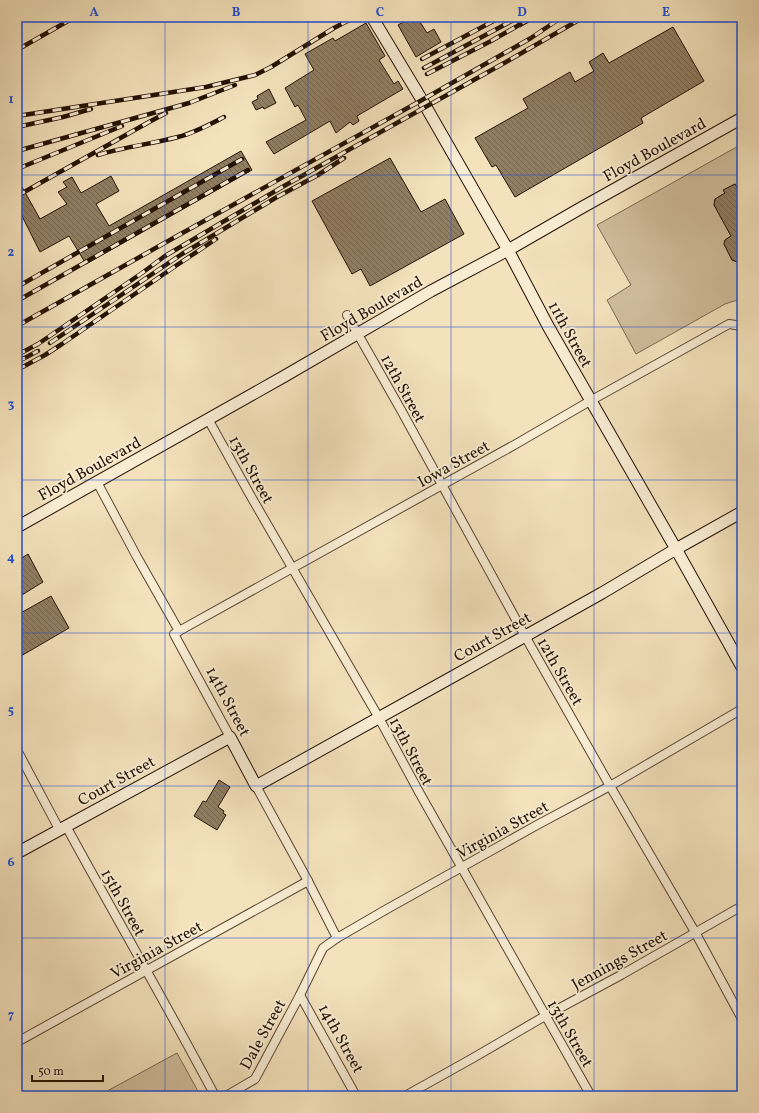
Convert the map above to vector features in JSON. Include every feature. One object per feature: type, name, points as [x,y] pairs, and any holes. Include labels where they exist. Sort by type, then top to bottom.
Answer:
[{"type":"main road","name":"11th Street","points":[[372,17],[422,100],[508,250],[590,401],[676,549],[742,667]]},
{"type":"main road","name":"Floyd Boulevard","points":[[17,527],[358,334],[431,291],[508,250],[742,118]]},
{"type":"main road","name":"Court Street","points":[[256,786],[602,593],[742,512]]},
{"type":"main road","name":"Court Street","points":[[17,853],[230,737]]},
{"type":"main road","name":"14th Street","points":[[230,737],[256,786]]},
{"type":"street","name":"12th Street","points":[[348,315],[525,636],[695,932],[742,1019]]},
{"type":"street","name":"Iowa Street","points":[[179,631],[729,324],[742,326]]},
{"type":"street","name":"13th Street","points":[[208,419],[379,718],[419,792],[591,1096]]},
{"type":"street","name":"14th Street","points":[[97,482],[179,631],[174,634],[230,737]]},
{"type":"street","name":"Virginia Street","points":[[300,995],[324,948],[337,938],[537,825],[610,786],[742,709]]},
{"type":"street","name":"15th Street","points":[[17,750],[146,970],[215,1096]]},
{"type":"street","name":"14th Street","points":[[256,786],[308,881],[337,938]]},
{"type":"street","name":"Virginia Street","points":[[17,1042],[308,881]]},
{"type":"street","name":"Jennings Street","points":[[405,1096],[742,906]]},
{"type":"street","name":"14th Street","points":[[300,995],[356,1096]]},
{"type":"street","name":"Dale Street","points":[[226,1096],[255,1079],[300,995]]},
{"type":"shaded area","points":[[742,144],[742,184],[737,187],[735,184],[724,190],[725,193],[715,199],[714,205],[731,236],[725,240],[724,244],[732,260],[737,262],[742,259],[742,300],[725,304],[636,354],[607,300],[631,285],[597,225]]},
{"type":"shaded area","points":[[177,1053],[199,1093],[192,1096],[98,1096]]},
{"type":"building","points":[[413,17],[417,17],[427,33],[434,29],[441,42],[416,57],[398,25]]},
{"type":"building","points":[[515,17],[538,17],[520,27]]},
{"type":"building","points":[[366,23],[385,56],[379,60],[394,84],[398,81],[403,89],[357,116],[359,121],[353,125],[350,122],[336,133],[330,121],[274,154],[266,142],[306,120],[298,105],[295,107],[285,88],[314,70],[305,54],[333,38],[335,41]]},
{"type":"building","points":[[673,27],[704,81],[641,118],[643,123],[515,197],[496,165],[492,167],[475,138],[528,108],[523,99],[570,72],[575,82],[594,71],[589,62],[603,53],[609,63]]},
{"type":"building","points":[[269,89],[276,103],[264,109],[263,107],[256,110],[252,102],[258,99],[257,96]]},
{"type":"building","points":[[241,151],[252,170],[86,264],[69,236],[40,252],[22,216],[17,219],[17,189],[22,187],[40,219],[67,204],[58,192],[67,187],[63,182],[72,177],[81,193],[111,176],[119,191],[96,204],[109,226]]},
{"type":"building","points":[[390,158],[421,212],[445,199],[464,234],[370,286],[361,269],[352,274],[312,201]]},
{"type":"building","points":[[735,184],[737,187],[742,184],[742,259],[737,262],[732,260],[724,244],[725,240],[731,236],[714,205],[715,199],[725,193],[723,190]]},
{"type":"building","points":[[28,554],[43,582],[17,598],[17,561]]},
{"type":"building","points":[[51,596],[69,628],[21,656],[17,649],[17,615]]},
{"type":"building","points":[[219,780],[230,787],[218,807],[224,811],[223,813],[226,815],[217,830],[194,816],[203,801],[206,802]]},
{"type":"railway","points":[[17,50],[75,17]]},
{"type":"railway","points":[[17,116],[206,87],[255,75],[355,17]]},
{"type":"railway","points":[[422,59],[501,17]]},
{"type":"railway","points":[[424,68],[519,17]]},
{"type":"railway","points":[[427,74],[491,41],[533,17]]},
{"type":"railway","points":[[17,326],[422,100],[531,38],[562,17]]},
{"type":"railway","points":[[17,355],[38,344],[165,256],[284,186],[584,17]]},
{"type":"railway","points":[[17,151],[189,103],[235,85]]},
{"type":"railway","points":[[17,127],[91,109]]},
{"type":"railway","points":[[17,196],[166,113]]},
{"type":"railway","points":[[98,155],[184,135],[224,117]]},
{"type":"railway","points":[[17,169],[122,126]]},
{"type":"railway","points":[[50,343],[182,254],[277,197],[318,175],[344,158]]},
{"type":"railway","points":[[17,287],[242,159]]},
{"type":"railway","points":[[17,301],[248,170]]},
{"type":"railway","points":[[17,370],[62,344],[216,239]]},
{"type":"railway","points":[[17,362],[38,351]]}]
